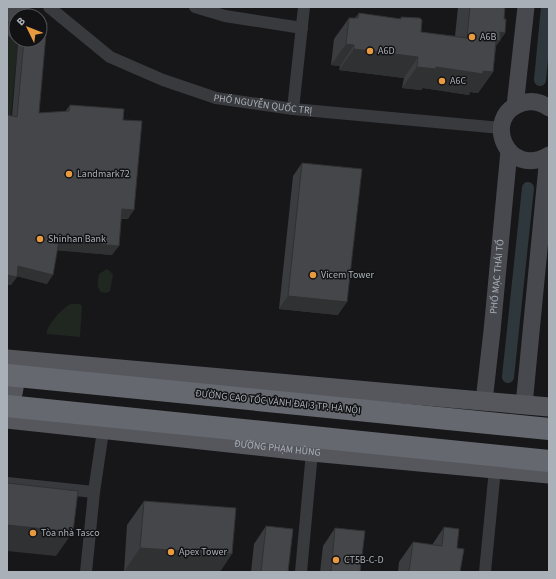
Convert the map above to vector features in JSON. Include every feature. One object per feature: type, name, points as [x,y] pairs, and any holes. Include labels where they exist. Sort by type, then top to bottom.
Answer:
[{"type":"highway","name":"ĐƯỜNG CAO TỐC VÀNH ĐAI 3 TP. HÀ NỘI","points":[[7,375],[549,429]]},
{"type":"highway","points":[[7,406],[549,461]]},
{"type":"main road","points":[[7,359],[549,407]]},
{"type":"main road","points":[[7,359],[13,367],[15,379],[13,394],[7,410]]},
{"type":"main road","name":"ĐƯỜNG PHẠM HÙNG","points":[[7,419],[103,431],[549,474]]},
{"type":"street","name":"PHỐ NGUYỄN QUỐC TRỊ","points":[[49,7],[110,57],[186,89],[216,98],[293,109],[501,128]]},
{"type":"street","points":[[195,7],[225,11],[302,28]]},
{"type":"street","points":[[293,109],[304,7]]},
{"type":"street","points":[[515,106],[526,7]]},
{"type":"street","points":[[549,108],[535,102],[527,102],[515,106],[504,118],[501,128],[502,136],[509,151],[517,158],[528,161],[538,160],[549,155]]},
{"type":"street","name":"PHỐ MẠC THÁI TỔ","points":[[484,401],[509,151]]},
{"type":"street","points":[[524,405],[549,155]]},
{"type":"street","points":[[86,572],[94,492],[103,431]]},
{"type":"street","points":[[301,572],[312,452]]},
{"type":"street","points":[[485,572],[495,469]]},
{"type":"street","points":[[7,483],[94,492]]},
{"type":"shaded area","points":[[7,35],[8,48],[18,48],[10,126],[7,125]]},
{"type":"shaded area","points":[[107,269],[113,274],[110,291],[106,293],[101,292],[98,288],[98,284],[99,274]]},
{"type":"shaded area","points":[[71,304],[80,304],[82,306],[80,337],[47,334],[49,327],[56,317]]},
{"type":"building","points":[[28,7],[29,8],[8,8],[8,22],[7,8]]},
{"type":"building","points":[[470,7],[505,7],[505,33],[500,32],[500,41],[496,40],[493,72],[483,71],[483,74],[436,67],[436,69],[417,67],[418,57],[354,49],[354,45],[346,44],[349,18],[358,18],[359,13],[401,19],[401,17],[420,18],[422,20],[421,32],[467,38]]},
{"type":"building","name":"Landmark72","points":[[23,48],[45,48],[39,113],[69,111],[70,105],[124,109],[123,120],[142,121],[134,210],[122,209],[119,246],[59,241],[53,275],[18,266],[17,277],[7,275],[7,115],[17,117]]},
{"type":"building","name":"Vicem Tower","points":[[302,163],[362,169],[347,302],[288,296]]},
{"type":"building","points":[[7,483],[78,491],[73,532],[7,525]]},
{"type":"building","points":[[144,501],[236,508],[232,554],[140,548]]},
{"type":"building","points":[[266,526],[293,529],[288,572],[261,572]]},
{"type":"building","points":[[444,527],[459,529],[457,548],[464,549],[460,572],[409,572],[413,542],[442,546]]},
{"type":"building","points":[[335,528],[365,531],[360,572],[331,572]]},
{"type":"waterway","points":[[540,80],[547,7]]},
{"type":"waterway","points":[[508,377],[528,188]]},
{"type":"place","name":"A6B","points":[[472,37]]},
{"type":"place","name":"A6D","points":[[370,51]]},
{"type":"place","name":"A6C","points":[[442,81]]},
{"type":"place","name":"Landmark72","points":[[69,174]]},
{"type":"place","name":"Shinhan Bank","points":[[40,239]]},
{"type":"place","name":"Vicem Tower","points":[[313,275]]},
{"type":"place","name":"Tòa nhà Tasco","points":[[33,533]]},
{"type":"place","name":"Apex Tower","points":[[171,552]]},
{"type":"place","name":"CT5B-C-D","points":[[336,560]]}]
